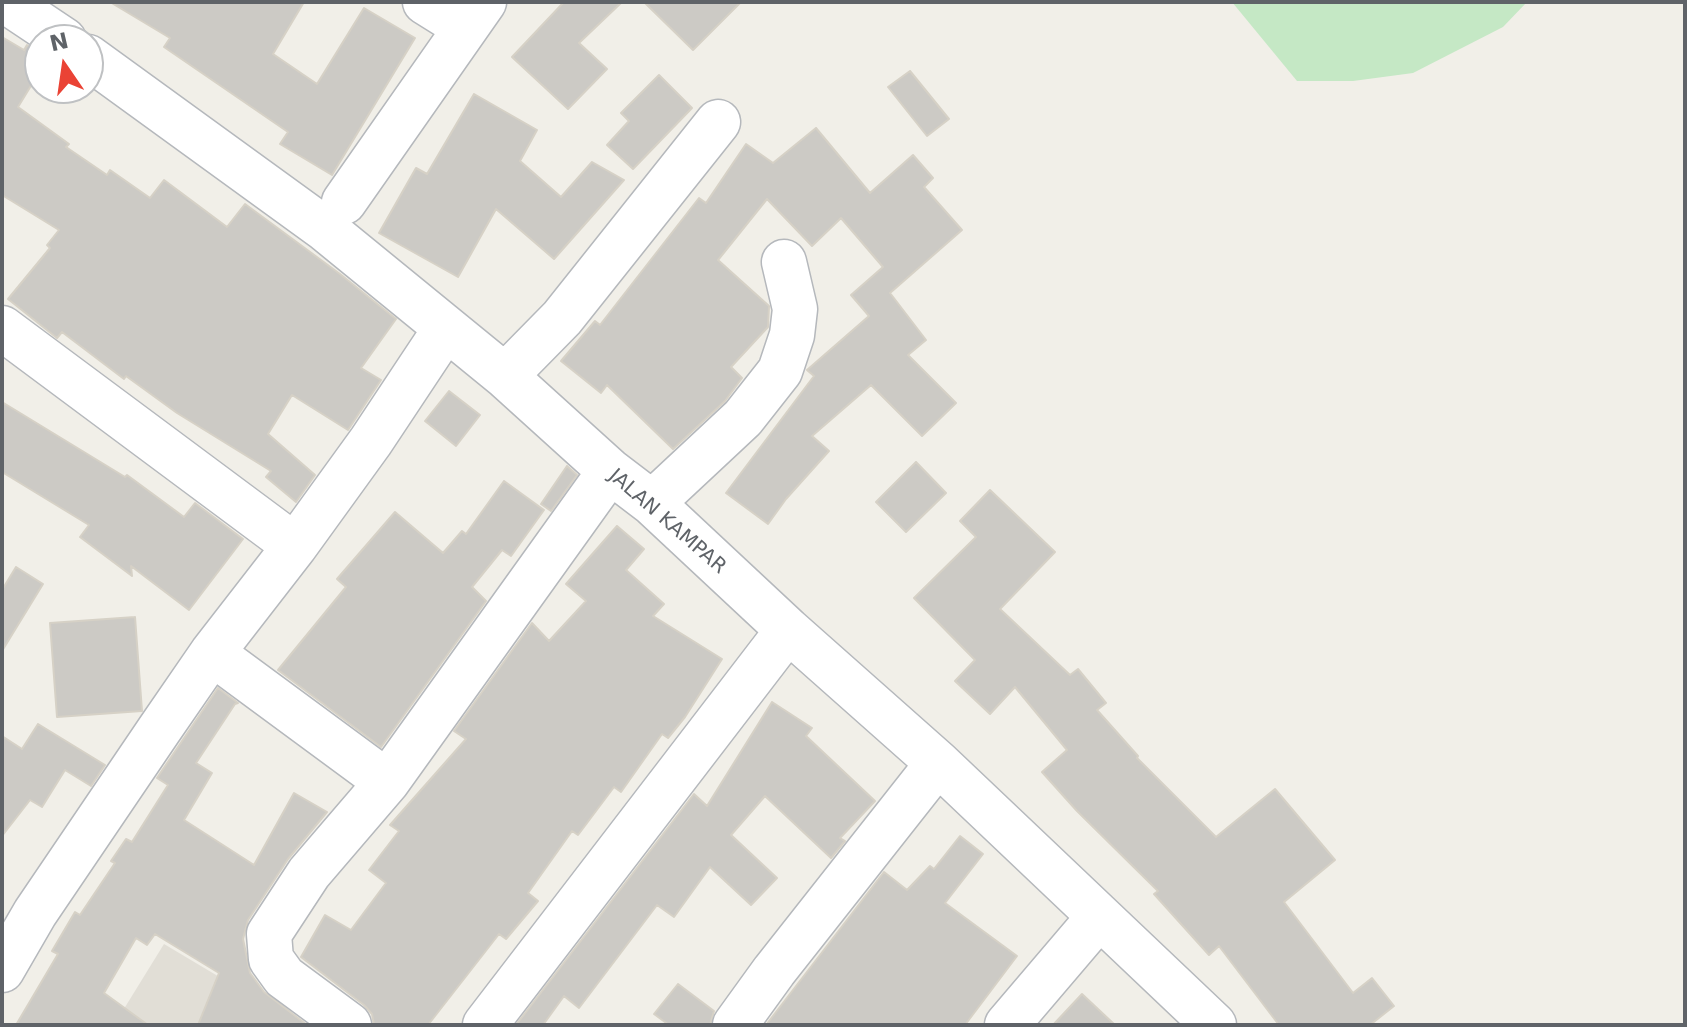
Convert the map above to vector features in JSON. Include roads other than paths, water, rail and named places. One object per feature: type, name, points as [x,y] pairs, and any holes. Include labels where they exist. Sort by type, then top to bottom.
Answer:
[{"type":"street","points":[[7,2],[40,24]]},
{"type":"street","points":[[344,202],[475,14],[425,2]]},
{"type":"street","name":"JALAN KAMPAR","points":[[104,69],[325,229],[505,376],[610,471],[652,503],[788,630],[938,763],[1214,1025]]},
{"type":"street","points":[[505,376],[562,318],[718,122]]},
{"type":"street","points":[[652,503],[743,418],[780,371],[792,335],[795,309],[784,262]]},
{"type":"street","points":[[2,328],[295,546]]},
{"type":"street","points":[[2,970],[35,913],[212,653],[371,441],[446,328]]},
{"type":"street","points":[[349,1025],[284,977],[271,959],[269,934],[309,873],[387,782],[610,471]]},
{"type":"street","points":[[485,1025],[788,630]]},
{"type":"street","points":[[212,653],[387,782]]},
{"type":"street","points":[[735,1025],[938,763]]},
{"type":"street","points":[[1007,1025],[1099,917]]}]
